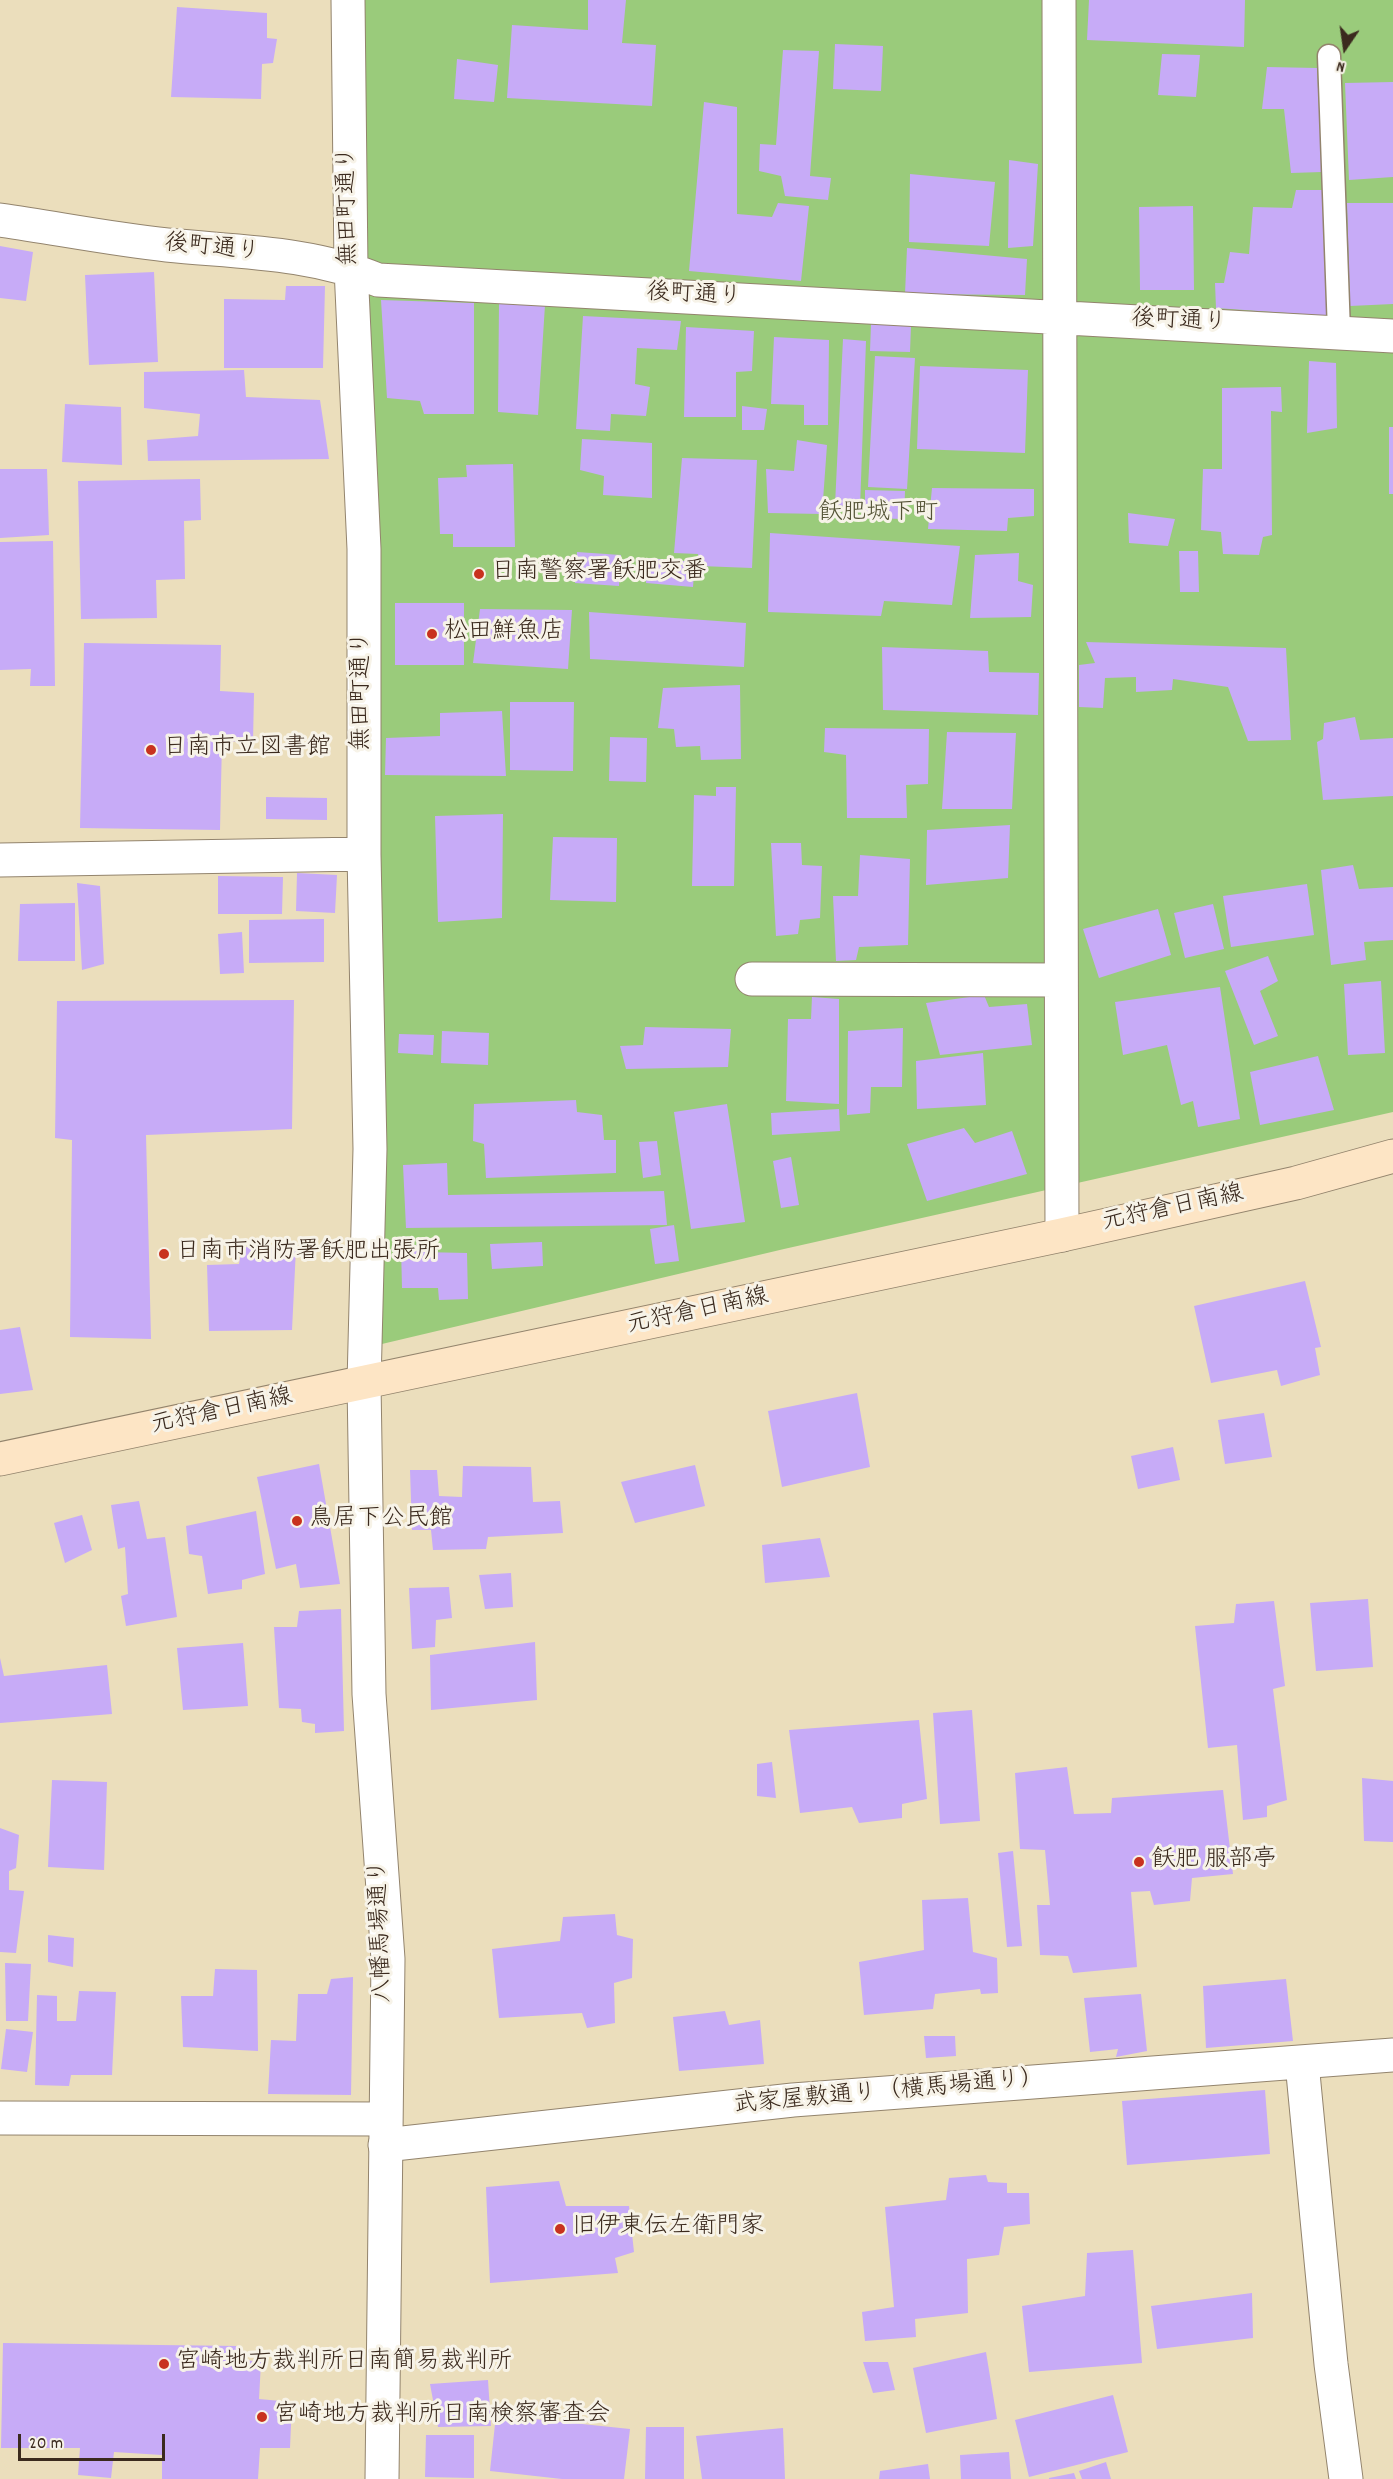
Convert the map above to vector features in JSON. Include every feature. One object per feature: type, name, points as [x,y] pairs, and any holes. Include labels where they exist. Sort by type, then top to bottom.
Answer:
[{"type":"main road","name":"元狩倉日南線","points":[[0,1459],[1062,1235],[1296,1183],[1393,1156]]},
{"type":"street","name":"無田町通り","points":[[348,0],[351,268],[364,549],[364,854],[370,1149],[364,1383]]},
{"type":"street","points":[[1059,0],[1062,1235]]},
{"type":"street","name":"後町通り","points":[[0,220],[144,242],[313,260],[351,268],[378,280],[1393,336]]},
{"type":"street","points":[[0,860],[364,854]]},
{"type":"street","points":[[752,979],[1060,981]]},
{"type":"street","name":"八幡馬場通り","points":[[364,1383],[369,1694],[388,1959],[382,2479]]},
{"type":"street","name":"武家屋敷通り（横馬場通り）","points":[[0,2118],[385,2132],[1393,2055]]},
{"type":"street","points":[[1302,2063],[1331,2364],[1346,2479]]},
{"type":"lane","points":[[1329,56],[1339,332]]},
{"type":"green space","name":"飫肥城下町","points":[[348,0],[1393,0],[1393,1112],[784,1249],[365,1348]]},
{"type":"building","points":[[588,0],[626,0],[622,43],[656,45],[652,106],[507,98],[512,25],[588,30]]},
{"type":"building","points":[[1089,0],[1245,0],[1244,47],[1087,40]]},
{"type":"building","points":[[177,7],[267,13],[267,38],[277,39],[273,63],[262,64],[261,99],[171,97]]},
{"type":"building","points":[[835,44],[883,46],[881,91],[833,89]]},
{"type":"building","points":[[783,50],[819,51],[810,176],[831,178],[828,200],[785,196],[781,176],[759,171],[760,144],[776,145]]},
{"type":"building","points":[[1162,54],[1200,55],[1196,97],[1158,95]]},
{"type":"building","points":[[457,59],[498,65],[494,102],[454,99]]},
{"type":"building","points":[[1267,67],[1317,68],[1322,172],[1291,173],[1284,109],[1262,109]]},
{"type":"building","points":[[1393,82],[1393,177],[1349,180],[1345,83]]},
{"type":"building","points":[[704,102],[737,107],[737,214],[772,217],[778,203],[809,206],[801,281],[689,271]]},
{"type":"building","points":[[1009,160],[1038,164],[1033,246],[1008,248]]},
{"type":"building","points":[[910,174],[995,182],[989,246],[909,242]]},
{"type":"building","points":[[1296,190],[1324,190],[1330,316],[1216,308],[1215,283],[1224,283],[1230,252],[1249,254],[1253,207],[1292,208]]},
{"type":"building","points":[[1347,203],[1393,203],[1393,304],[1350,306]]},
{"type":"building","points":[[1193,206],[1194,290],[1140,290],[1139,207]]},
{"type":"building","points":[[0,246],[33,252],[26,301],[0,298]]},
{"type":"building","points":[[907,248],[1027,259],[1025,295],[905,294]]},
{"type":"building","points":[[154,272],[158,362],[89,365],[85,275]]},
{"type":"building","points":[[286,286],[325,286],[323,368],[224,368],[224,299],[285,300]]},
{"type":"building","points":[[381,300],[474,303],[474,414],[424,414],[420,401],[387,398]]},
{"type":"building","points":[[499,303],[545,305],[538,415],[498,412]]},
{"type":"building","points":[[583,316],[681,321],[677,350],[637,348],[635,384],[650,387],[646,416],[611,414],[610,431],[576,429]]},
{"type":"building","points":[[871,324],[911,326],[910,352],[870,351]]},
{"type":"building","points":[[686,327],[754,331],[752,371],[736,372],[736,417],[684,417]]},
{"type":"building","points":[[774,337],[829,340],[828,425],[804,425],[804,405],[771,404]]},
{"type":"building","points":[[843,339],[866,341],[860,508],[835,505]]},
{"type":"building","points":[[875,356],[915,358],[907,489],[868,487]]},
{"type":"building","points":[[1309,361],[1336,363],[1337,428],[1307,433]]},
{"type":"building","points":[[920,366],[1028,370],[1025,453],[917,449]]},
{"type":"building","points":[[244,370],[246,397],[320,400],[329,459],[148,461],[147,440],[198,436],[200,414],[144,408],[144,372]]},
{"type":"building","points":[[1281,387],[1282,412],[1271,411],[1272,535],[1263,537],[1259,555],[1223,554],[1221,532],[1201,530],[1203,469],[1222,469],[1222,388]]},
{"type":"building","points":[[65,404],[121,407],[122,465],[62,462]]},
{"type":"building","points":[[742,406],[767,409],[764,430],[742,430]]},
{"type":"building","points":[[1389,427],[1393,427],[1393,494],[1389,494]]},
{"type":"building","points":[[582,439],[652,443],[652,498],[603,495],[604,476],[580,470]]},
{"type":"building","points":[[797,440],[827,445],[822,514],[768,513],[766,469],[794,471]]},
{"type":"building","points":[[682,458],[757,460],[752,568],[700,566],[698,554],[674,553]]},
{"type":"building","points":[[513,464],[515,547],[453,547],[453,534],[440,534],[438,478],[467,477],[466,465]]},
{"type":"building","points":[[0,469],[47,469],[49,535],[0,538]]},
{"type":"building","points":[[200,479],[201,520],[184,521],[185,579],[156,580],[157,618],[81,619],[78,481]]},
{"type":"building","points":[[932,488],[1034,489],[1034,516],[1008,518],[1007,531],[928,529]]},
{"type":"building","points":[[865,490],[905,491],[904,519],[865,518]]},
{"type":"building","points":[[1128,513],[1175,519],[1168,546],[1129,543]]},
{"type":"building","points":[[770,533],[960,546],[952,605],[884,601],[881,616],[768,612]]},
{"type":"building","points":[[53,541],[55,686],[30,686],[31,669],[0,670],[0,542]]},
{"type":"building","points":[[1179,551],[1198,551],[1199,592],[1180,592]]},
{"type":"building","points":[[577,552],[621,555],[619,586],[575,583]]},
{"type":"building","points":[[1019,553],[1018,581],[1033,585],[1031,617],[970,618],[975,555]]},
{"type":"building","points":[[647,558],[695,562],[693,587],[646,583]]},
{"type":"building","points":[[395,603],[464,603],[464,665],[395,665]]},
{"type":"building","points":[[480,609],[572,610],[568,669],[473,663]]},
{"type":"building","points":[[589,612],[746,623],[744,667],[590,659]]},
{"type":"building","points":[[1086,642],[1286,648],[1291,740],[1248,741],[1228,687],[1173,679],[1172,690],[1136,692],[1136,677],[1105,678],[1103,708],[1079,707],[1079,665],[1095,663]]},
{"type":"building","points":[[84,643],[221,645],[220,691],[254,693],[253,742],[222,741],[220,830],[80,828]]},
{"type":"building","points":[[882,647],[988,651],[989,672],[1039,673],[1038,715],[883,710]]},
{"type":"building","points":[[740,685],[741,759],[701,760],[700,746],[676,747],[674,729],[658,728],[663,688]]},
{"type":"building","points":[[510,702],[574,702],[573,771],[510,770]]},
{"type":"building","points":[[502,711],[506,776],[385,775],[386,738],[440,736],[440,713]]},
{"type":"building","points":[[1355,717],[1360,740],[1393,738],[1393,796],[1323,800],[1317,742],[1323,739],[1324,723]]},
{"type":"building","points":[[825,728],[929,729],[928,784],[906,785],[907,818],[847,818],[846,755],[824,752]]},
{"type":"building","points":[[947,732],[1016,733],[1012,809],[942,809]]},
{"type":"building","points":[[610,737],[647,738],[646,782],[609,781]]},
{"type":"building","points":[[716,787],[736,787],[734,886],[692,886],[694,795],[716,796]]},
{"type":"building","points":[[266,797],[327,798],[327,820],[266,819]]},
{"type":"building","points":[[503,814],[502,918],[438,922],[435,816]]},
{"type":"building","points":[[1010,825],[1008,878],[926,885],[927,830]]},
{"type":"building","points":[[553,837],[617,838],[616,902],[550,900]]},
{"type":"building","points":[[771,843],[801,843],[802,865],[822,866],[820,918],[800,920],[798,934],[776,936]]},
{"type":"building","points":[[860,855],[910,859],[908,945],[859,947],[856,960],[836,961],[833,896],[858,896]]},
{"type":"building","points":[[1353,865],[1359,889],[1393,887],[1393,940],[1364,942],[1366,960],[1331,965],[1321,870]]},
{"type":"building","points":[[297,873],[337,875],[335,913],[296,911]]},
{"type":"building","points":[[218,876],[283,877],[282,914],[218,914]]},
{"type":"building","points":[[77,883],[100,886],[104,964],[82,970]]},
{"type":"building","points":[[1307,884],[1314,935],[1231,947],[1223,896]]},
{"type":"building","points":[[75,903],[75,961],[18,961],[20,904]]},
{"type":"building","points":[[1213,904],[1224,949],[1185,958],[1174,913]]},
{"type":"building","points":[[1158,909],[1171,955],[1099,978],[1083,929]]},
{"type":"building","points":[[324,919],[324,962],[249,963],[249,920]]},
{"type":"building","points":[[242,932],[244,973],[220,974],[218,934]]},
{"type":"building","points":[[1268,956],[1278,981],[1260,991],[1278,1036],[1254,1045],[1225,971]]},
{"type":"building","points":[[1381,981],[1385,1053],[1348,1055],[1344,984]]},
{"type":"building","points":[[1220,987],[1240,1119],[1198,1127],[1193,1101],[1181,1105],[1167,1045],[1123,1055],[1115,1002]]},
{"type":"building","points":[[984,995],[989,1007],[1027,1004],[1032,1045],[940,1055],[926,1003]]},
{"type":"building","points":[[812,997],[839,999],[839,1104],[786,1101],[788,1019],[811,1019]]},
{"type":"building","points":[[294,1000],[292,1129],[146,1135],[151,1339],[70,1337],[72,1140],[55,1138],[57,1001]]},
{"type":"building","points":[[645,1027],[731,1029],[728,1067],[626,1069],[620,1046],[643,1045]]},
{"type":"building","points":[[903,1028],[902,1087],[871,1087],[870,1113],[847,1115],[848,1031]]},
{"type":"building","points":[[442,1031],[489,1033],[488,1065],[441,1063]]},
{"type":"building","points":[[399,1034],[434,1035],[433,1055],[398,1053]]},
{"type":"building","points":[[983,1053],[986,1105],[917,1109],[916,1061]]},
{"type":"building","points":[[1318,1056],[1334,1110],[1260,1125],[1250,1072]]},
{"type":"building","points":[[576,1100],[577,1112],[602,1115],[604,1140],[616,1140],[616,1173],[486,1178],[484,1144],[473,1141],[474,1104]]},
{"type":"building","points":[[727,1104],[745,1222],[691,1229],[674,1112]]},
{"type":"building","points":[[839,1109],[840,1131],[772,1135],[771,1113]]},
{"type":"building","points":[[964,1128],[975,1143],[1012,1131],[1027,1174],[927,1201],[907,1144]]},
{"type":"building","points":[[657,1141],[661,1175],[643,1178],[639,1142]]},
{"type":"building","points":[[791,1157],[799,1205],[781,1208],[773,1161]]},
{"type":"building","points":[[447,1163],[448,1195],[664,1191],[667,1225],[406,1228],[403,1165]]},
{"type":"building","points":[[674,1225],[679,1261],[655,1264],[650,1229]]},
{"type":"building","points":[[542,1242],[543,1266],[492,1269],[490,1244]]},
{"type":"building","points":[[422,1245],[422,1252],[467,1253],[468,1299],[439,1300],[438,1288],[402,1288],[401,1246]]},
{"type":"building","points":[[242,1247],[296,1248],[292,1330],[209,1331],[207,1265],[239,1264]]},
{"type":"building","points":[[1305,1281],[1321,1347],[1315,1348],[1320,1375],[1281,1386],[1277,1370],[1211,1383],[1194,1306]]},
{"type":"building","points":[[20,1327],[33,1390],[0,1394],[0,1330]]},
{"type":"building","points":[[857,1393],[870,1467],[782,1487],[768,1411]]},
{"type":"building","points":[[1264,1413],[1272,1457],[1225,1464],[1218,1420]]},
{"type":"building","points":[[1173,1447],[1180,1480],[1138,1489],[1131,1456]]},
{"type":"building","points":[[319,1464],[340,1584],[300,1588],[296,1564],[276,1569],[257,1477]]},
{"type":"building","points":[[695,1465],[705,1506],[635,1523],[621,1482]]},
{"type":"building","points":[[463,1466],[531,1467],[533,1502],[560,1501],[563,1533],[488,1537],[486,1549],[433,1550],[431,1530],[412,1530],[410,1470],[437,1470],[439,1496],[462,1497]]},
{"type":"building","points":[[139,1501],[147,1539],[165,1537],[177,1617],[126,1626],[121,1596],[128,1594],[125,1547],[118,1549],[111,1505]]},
{"type":"building","points":[[256,1511],[265,1574],[242,1580],[242,1589],[208,1594],[202,1556],[189,1554],[186,1526]]},
{"type":"building","points":[[82,1515],[92,1550],[65,1563],[54,1523]]},
{"type":"building","points":[[820,1538],[830,1577],[765,1583],[762,1545]]},
{"type":"building","points":[[511,1573],[513,1607],[485,1609],[479,1575]]},
{"type":"building","points":[[449,1587],[452,1618],[436,1620],[435,1647],[412,1649],[409,1588]]},
{"type":"building","points":[[1368,1599],[1373,1667],[1316,1671],[1310,1603]]},
{"type":"building","points":[[1274,1601],[1285,1686],[1273,1689],[1287,1800],[1267,1806],[1267,1817],[1243,1820],[1237,1745],[1208,1748],[1195,1626],[1234,1623],[1236,1604]]},
{"type":"building","points":[[341,1609],[344,1731],[315,1733],[315,1724],[302,1722],[301,1709],[279,1708],[274,1627],[297,1627],[299,1611]]},
{"type":"building","points":[[535,1642],[537,1700],[431,1710],[430,1655]]},
{"type":"building","points":[[243,1643],[248,1706],[183,1710],[177,1648]]},
{"type":"building","points":[[0,1658],[4,1676],[107,1665],[112,1714],[0,1723]]},
{"type":"building","points":[[972,1710],[980,1821],[940,1824],[933,1713]]},
{"type":"building","points":[[919,1720],[927,1799],[902,1804],[902,1818],[859,1823],[852,1807],[800,1813],[789,1730]]},
{"type":"building","points":[[772,1762],[776,1798],[757,1796],[757,1764]]},
{"type":"building","name":"飫肥 服部亭","points":[[1067,1767],[1074,1814],[1111,1813],[1112,1798],[1223,1790],[1233,1874],[1192,1878],[1190,1901],[1154,1905],[1150,1891],[1131,1892],[1137,1967],[1073,1973],[1068,1956],[1040,1955],[1037,1905],[1050,1905],[1045,1850],[1020,1849],[1015,1773]]},
{"type":"building","points":[[1362,1778],[1393,1781],[1393,1842],[1364,1841]]},
{"type":"building","points":[[52,1780],[107,1782],[104,1870],[48,1867]]},
{"type":"building","points":[[0,1828],[19,1835],[16,1868],[9,1871],[9,1890],[24,1891],[16,1953],[0,1952]]},
{"type":"building","points":[[1013,1851],[1022,1946],[1007,1947],[998,1853]]},
{"type":"building","points":[[968,1898],[973,1952],[997,1958],[998,1993],[981,1994],[980,1989],[935,1994],[933,2009],[864,2015],[859,1962],[924,1950],[922,1900]]},
{"type":"building","points":[[615,1914],[617,1935],[633,1939],[632,1978],[614,1983],[615,2023],[587,2028],[582,2013],[499,2018],[492,1949],[560,1941],[563,1917]]},
{"type":"building","points":[[48,1935],[74,1938],[73,1967],[48,1962]]},
{"type":"building","points":[[5,1963],[31,1964],[28,2021],[6,2021]]},
{"type":"building","points":[[215,1969],[257,1970],[258,2051],[183,2047],[181,1996],[213,1996]]},
{"type":"building","points":[[353,1977],[351,2095],[268,2094],[271,2040],[296,2041],[298,1994],[327,1994],[331,1979]]},
{"type":"building","points":[[1286,1979],[1293,2041],[1206,2048],[1203,1986]]},
{"type":"building","points":[[79,1991],[116,1992],[112,2075],[71,2075],[69,2086],[35,2085],[37,1995],[57,1996],[57,2021],[76,2021]]},
{"type":"building","points":[[1141,1994],[1147,2051],[1116,2057],[1118,2049],[1090,2052],[1084,1998]]},
{"type":"building","points":[[725,2011],[729,2025],[760,2020],[764,2064],[679,2071],[673,2017]]},
{"type":"building","points":[[6,2029],[33,2032],[27,2072],[1,2069]]},
{"type":"building","points":[[924,2036],[955,2036],[956,2056],[926,2058]]},
{"type":"building","points":[[1265,2090],[1270,2154],[1127,2165],[1122,2101]]},
{"type":"building","points":[[986,2175],[988,2182],[1007,2183],[1007,2193],[1029,2193],[1030,2224],[1004,2227],[999,2255],[967,2259],[968,2313],[915,2319],[916,2337],[865,2341],[862,2312],[894,2307],[885,2207],[946,2200],[949,2178]]},
{"type":"building","name":"旧伊東伝左衛門家","points":[[559,2181],[566,2206],[629,2206],[634,2252],[615,2258],[618,2273],[490,2283],[486,2187]]},
{"type":"building","points":[[1133,2250],[1142,2363],[1029,2372],[1022,2306],[1085,2296],[1087,2253]]},
{"type":"building","points":[[1252,2293],[1253,2338],[1157,2349],[1151,2306]]},
{"type":"building","points":[[3,2343],[238,2346],[238,2359],[261,2362],[259,2399],[292,2402],[290,2448],[260,2448],[258,2479],[162,2479],[162,2455],[114,2452],[111,2478],[78,2475],[80,2448],[1,2448]]},
{"type":"building","points":[[986,2352],[997,2419],[926,2433],[913,2368]]},
{"type":"building","points":[[863,2362],[888,2362],[895,2390],[873,2393]]},
{"type":"building","points":[[488,2380],[491,2426],[438,2427],[430,2384]]},
{"type":"building","points":[[1113,2395],[1128,2452],[1029,2477],[1015,2420]]},
{"type":"building","points":[[496,2415],[630,2429],[624,2479],[562,2479],[490,2471]]},
{"type":"building","points":[[646,2427],[684,2427],[684,2479],[645,2479]]},
{"type":"building","points":[[783,2428],[785,2479],[702,2479],[696,2436]]},
{"type":"building","points":[[426,2435],[474,2435],[474,2478],[425,2477]]},
{"type":"building","points":[[1009,2452],[1011,2479],[961,2479],[960,2455]]},
{"type":"building","points":[[1106,2462],[1111,2479],[1082,2479],[1079,2471]]},
{"type":"building","points":[[928,2464],[930,2479],[879,2479],[880,2471]]},
{"type":"building","points":[[1074,2473],[1076,2479],[1049,2479],[1049,2478]]},
{"type":"place","name":"日南警察署飫肥交番","points":[[479,574]]},
{"type":"place","name":"松田鮮魚店","points":[[432,634]]},
{"type":"place","name":"日南市立図書館","points":[[151,750]]},
{"type":"place","name":"日南市消防署飫肥出張所","points":[[164,1254]]},
{"type":"place","name":"鳥居下公民館","points":[[297,1521]]},
{"type":"place","name":"飫肥 服部亭","points":[[1139,1862]]},
{"type":"place","name":"旧伊東伝左衛門家","points":[[560,2229]]},
{"type":"place","name":"宮崎地方裁判所日南簡易裁判所","points":[[164,2364]]},
{"type":"place","name":"宮崎地方裁判所日南検察審査会","points":[[262,2417]]}]
